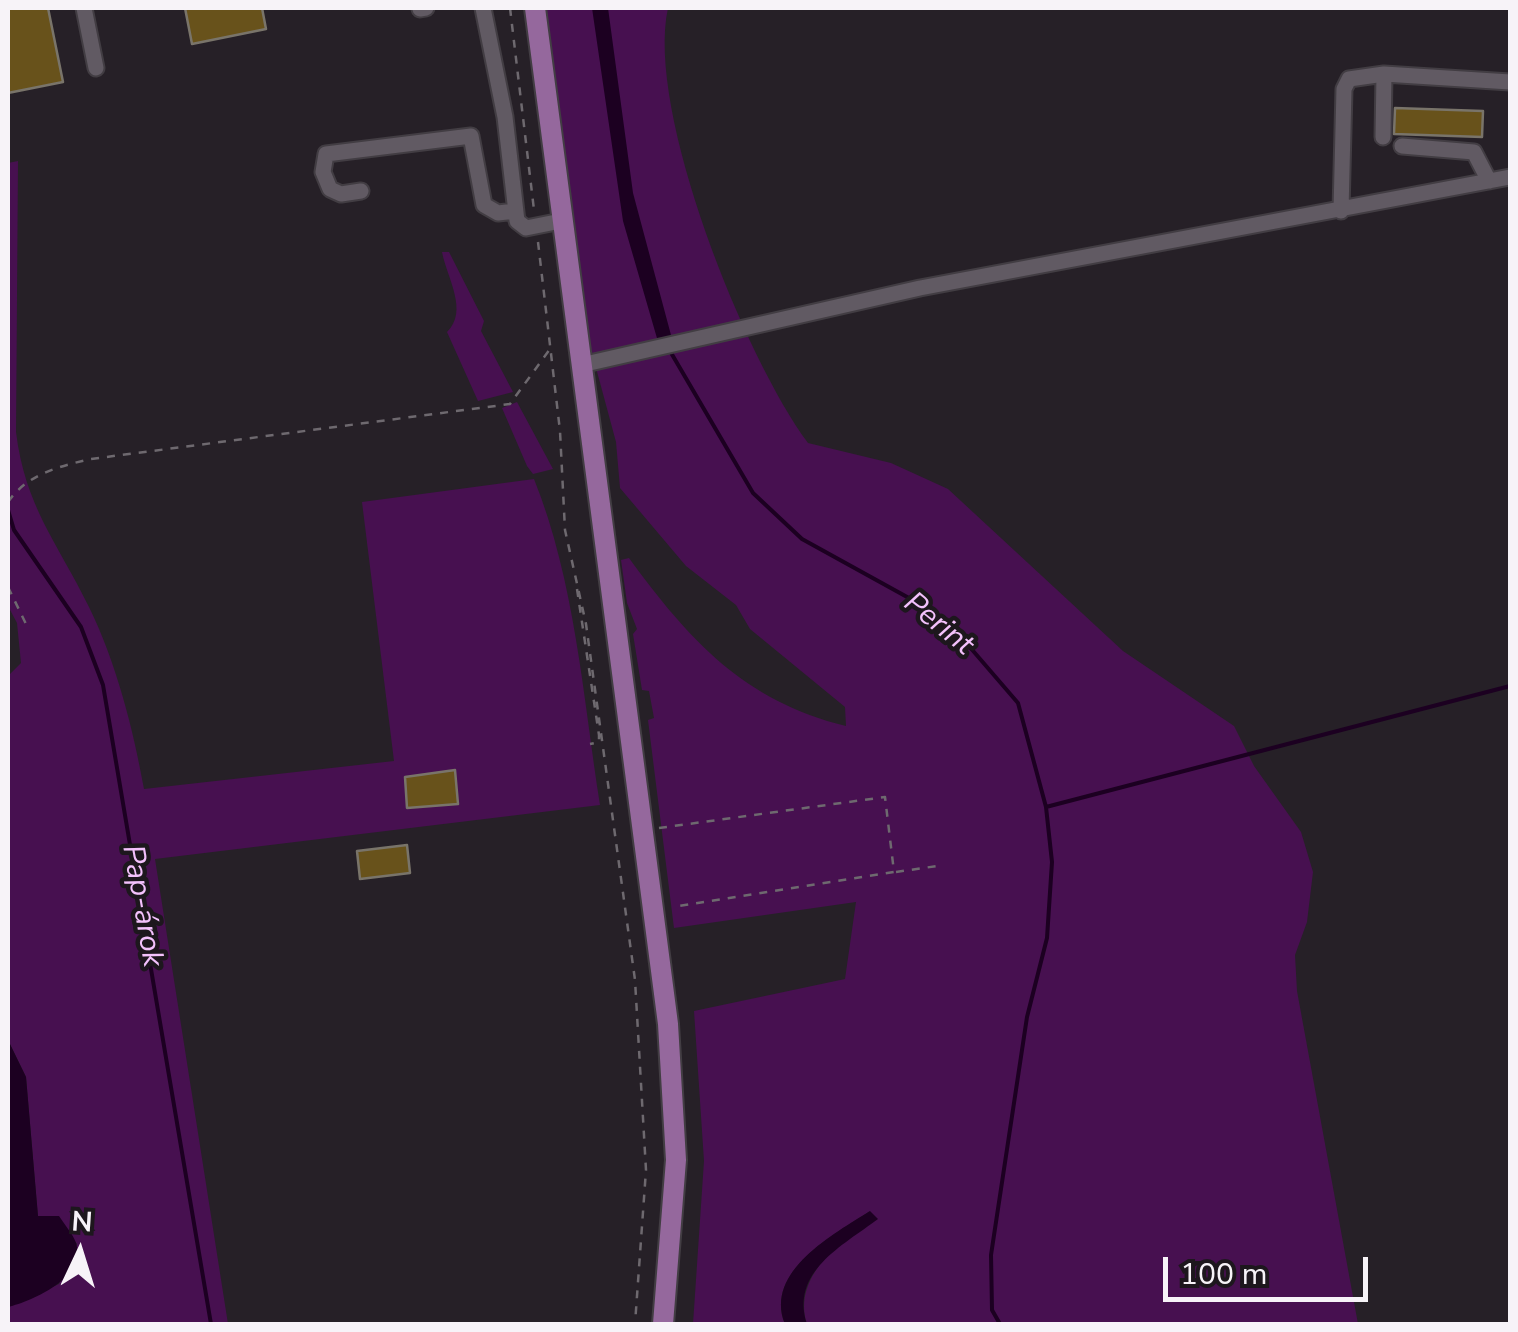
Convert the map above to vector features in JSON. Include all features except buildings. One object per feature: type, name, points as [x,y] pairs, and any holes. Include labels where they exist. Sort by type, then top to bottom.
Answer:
[{"type":"main road","points":[[535,8],[670,1047],[675,1184],[664,1324]]},
{"type":"street","points":[[84,8],[96,68]]},
{"type":"street","points":[[483,8],[505,117],[515,211],[521,225],[561,222]]},
{"type":"street","points":[[1341,210],[1346,82],[1362,74],[1384,74],[1510,82]]},
{"type":"street","points":[[1383,137],[1384,74]]},
{"type":"street","points":[[361,190],[341,194],[330,189],[323,172],[326,154],[470,136],[484,205],[498,213],[515,211]]},
{"type":"street","points":[[1402,146],[1474,152],[1488,181]]},
{"type":"street","points":[[581,364],[920,288],[1510,177]]},
{"type":"path","points":[[510,8],[551,347],[564,522],[578,588],[640,1032],[646,1181],[634,1324]]},
{"type":"path","points":[[8,502],[16,490],[54,467],[91,459],[510,404],[551,347]]},
{"type":"path","points":[[8,587],[26,624]]},
{"type":"path","points":[[578,588],[599,735],[599,742],[590,744]]},
{"type":"path","points":[[660,828],[885,798],[894,872]]},
{"type":"path","points":[[678,906],[938,866]]},
{"type":"shaded area","points":[[543,8],[668,8],[665,53],[671,107],[706,232],[756,354],[808,443],[891,463],[948,489],[1123,651],[1234,726],[1254,766],[1301,832],[1313,872],[1307,922],[1295,955],[1297,991],[1358,1324],[807,1324],[806,1291],[813,1276],[870,1211],[822,1243],[793,1271],[784,1287],[781,1305],[785,1324],[693,1324],[704,1161],[694,1011],[845,979],[856,902],[674,928],[648,720],[654,718],[649,691],[642,690],[633,634],[637,629],[627,603],[621,560],[629,558],[697,641],[748,683],[778,701],[846,726],[845,707],[750,629],[736,605],[686,566],[620,488],[616,442],[585,327]]},
{"type":"shaded area","points":[[592,8],[608,8],[633,193],[675,350],[661,352],[623,221]]},
{"type":"shaded area","points":[[18,161],[16,432],[20,458],[44,523],[107,650],[129,719],[144,789],[394,761],[362,502],[534,479],[559,558],[576,639],[600,805],[155,859],[228,1324],[8,1324],[8,1307],[59,1284],[77,1244],[68,1232],[38,1217],[26,1077],[8,1040],[8,676],[21,663],[17,623],[8,606],[8,163]]},
{"type":"shaded area","points":[[442,252],[449,252],[484,321],[481,331],[513,392],[478,401],[447,332],[453,324],[456,304]]},
{"type":"shaded area","points":[[517,402],[553,469],[533,474],[527,466],[502,408]]},
{"type":"shaded area","points":[[8,1040],[26,1077],[38,1216],[59,1216],[75,1240],[77,1255],[74,1266],[55,1286],[8,1307]]},
{"type":"shaded area","points":[[870,1211],[878,1219],[835,1250],[813,1275],[806,1289],[807,1324],[785,1324],[781,1305],[784,1287],[793,1271],[822,1243]]},
{"type":"waterway","name":"Perint","points":[[670,351],[753,493],[802,539],[918,603],[968,645],[1018,703],[1046,807],[1052,862],[1047,938],[1027,1017],[991,1255],[992,1310],[1000,1324]]},
{"type":"waterway","name":"Pap-árok","points":[[8,510],[14,530],[81,627],[103,685],[211,1324]]},
{"type":"waterway","points":[[1046,807],[1510,686]]}]
